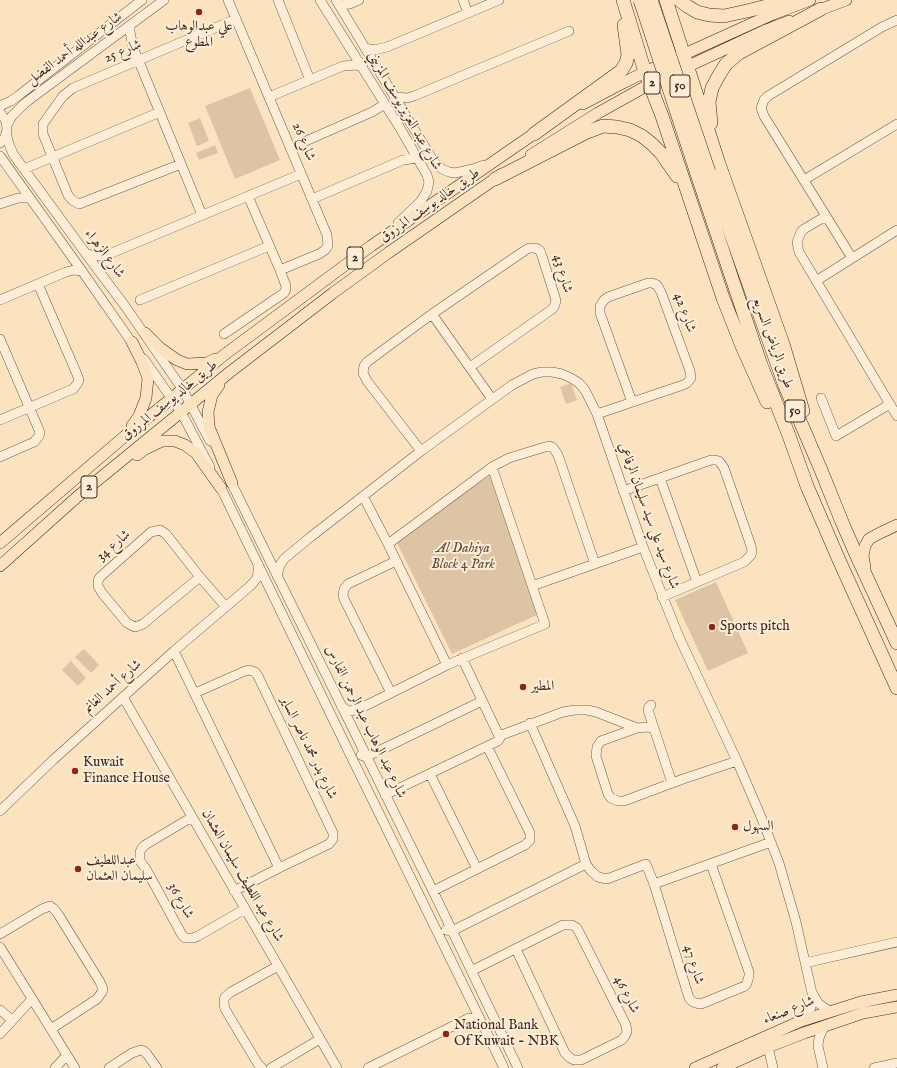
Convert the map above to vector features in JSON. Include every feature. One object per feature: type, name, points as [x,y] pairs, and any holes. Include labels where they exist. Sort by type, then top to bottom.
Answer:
[{"type":"highway","points":[[534,134],[621,71],[626,63],[628,55],[620,0]]},
{"type":"highway","points":[[623,0],[722,298],[781,434],[808,486]]},
{"type":"highway","name":"طريق الرياض السريع","points":[[640,0],[703,175],[785,386],[842,522],[897,643]]},
{"type":"highway","name":"طريق الرياض السريع","points":[[651,0],[761,365],[808,486],[842,567],[897,688]]},
{"type":"highway","points":[[666,0],[719,164],[783,344],[821,470]]},
{"type":"highway","points":[[679,0],[697,12],[709,15],[724,16],[747,12],[791,0]]},
{"type":"highway","points":[[719,164],[711,118],[710,102],[712,88],[726,64],[739,54],[821,9]]},
{"type":"highway","points":[[632,26],[636,32],[642,36],[650,38],[657,36],[663,33],[668,27],[670,13]]},
{"type":"highway","points":[[662,116],[661,108],[663,100],[669,93],[677,90],[686,90],[693,94],[699,101]]},
{"type":"highway","points":[[495,179],[585,133],[603,126],[630,130],[642,136],[661,153],[686,188]]},
{"type":"main road","name":"طريق خالد يوسف المرزوق","points":[[0,566],[77,497],[190,403],[333,293],[388,253],[520,162],[598,113],[648,78],[686,60],[773,14],[810,0]]},
{"type":"main road","name":"طريق خالد يوسف المرزوق","points":[[686,60],[846,0]]},
{"type":"main road","name":"طريق خالد يوسف المرزوق","points":[[0,542],[125,436],[183,390],[224,354],[371,246],[491,163],[568,113],[619,85],[648,78]]},
{"type":"main road","points":[[145,333],[160,348],[177,360],[187,364],[207,363],[224,354]]},
{"type":"main road","points":[[125,436],[139,416],[146,398],[148,378],[132,342]]},
{"type":"main road","points":[[230,372],[212,395],[208,412],[209,427],[232,483]]},
{"type":"main road","points":[[77,497],[145,449],[162,441],[175,441],[185,445],[196,453],[221,488]]},
{"type":"main road","points":[[894,527],[889,526],[890,521],[897,517]]},
{"type":"main road","points":[[876,598],[864,566],[863,555],[865,546],[869,539],[894,527]]},
{"type":"main road","name":"شارع صنعاء","points":[[695,1068],[801,1021],[861,1002],[897,995]]},
{"type":"main road","name":"شارع صنعاء","points":[[722,1068],[768,1047],[826,1025],[863,1013],[897,1007]]},
{"type":"street","name":"شارع عبدالله أحمد الفضل","points":[[0,106],[18,96],[142,0]]},
{"type":"street","name":"شارع عبدالله أحمد الفضل","points":[[0,143],[5,137],[12,116],[25,103],[164,0]]},
{"type":"street","name":"شارع 26","points":[[228,0],[327,235],[328,246],[325,250],[319,254],[280,270]]},
{"type":"street","points":[[278,0],[310,80]]},
{"type":"street","name":"شارع عبد العزيز يوسف المزيني","points":[[320,0],[370,78],[418,158],[429,182],[427,191],[421,201],[371,246]]},
{"type":"street","points":[[463,0],[468,13]]},
{"type":"street","points":[[365,48],[374,50],[387,47],[499,0]]},
{"type":"street","points":[[338,2],[354,2]]},
{"type":"street","name":"شارع عبد العزيز يوسف المزيني","points":[[338,2],[434,162],[442,169],[455,173],[491,163]]},
{"type":"street","points":[[344,13],[354,2]]},
{"type":"street","name":"شارع 25","points":[[53,158],[43,134],[43,124],[63,96],[72,88],[236,19]]},
{"type":"street","points":[[852,258],[761,112],[761,108],[764,100],[768,96],[882,27],[897,20]]},
{"type":"street","points":[[130,26],[133,47],[202,215]]},
{"type":"street","points":[[395,97],[407,98],[414,96],[569,31]]},
{"type":"street","points":[[116,36],[129,42],[133,47]]},
{"type":"street","points":[[370,78],[372,79],[377,77],[378,58],[387,47]]},
{"type":"street","points":[[268,97],[343,66],[351,56],[352,50]]},
{"type":"street","points":[[74,52],[77,60],[82,61]]},
{"type":"street","points":[[60,63],[67,66],[68,71]]},
{"type":"street","points":[[343,66],[356,66],[363,68]]},
{"type":"street","points":[[377,91],[380,85],[388,84]]},
{"type":"street","points":[[18,96],[17,98],[19,103],[25,103]]},
{"type":"street","points":[[400,128],[404,130],[410,126],[407,118],[409,102],[414,96]]},
{"type":"street","points":[[290,148],[372,112],[385,104]]},
{"type":"street","name":"شارع الزهراء","points":[[0,112],[4,117],[9,144],[13,154],[145,333],[183,390]]},
{"type":"street","points":[[24,169],[160,112]]},
{"type":"street","points":[[804,180],[897,124]]},
{"type":"street","points":[[403,160],[412,149]]},
{"type":"street","name":"شارع الزهراء","points":[[0,156],[172,398]]},
{"type":"street","points":[[53,158],[68,195],[72,200],[79,204],[181,164]]},
{"type":"street","points":[[312,199],[403,160],[418,158]]},
{"type":"street","points":[[86,254],[96,256],[107,255],[301,174]]},
{"type":"street","points":[[14,199],[20,184]]},
{"type":"street","points":[[224,334],[284,293],[286,289],[280,270],[248,196]]},
{"type":"street","points":[[0,204],[22,197],[30,198]]},
{"type":"street","points":[[42,216],[50,215],[52,213],[52,207]]},
{"type":"street","points":[[826,216],[804,228],[796,242],[799,252],[897,416]]},
{"type":"street","points":[[53,229],[53,224],[55,222],[62,222]]},
{"type":"street","points":[[816,281],[897,230]]},
{"type":"street","points":[[140,300],[269,246]]},
{"type":"street","name":"شارع 43","points":[[421,450],[364,377],[364,366],[367,362],[432,314],[524,251],[529,248],[533,248],[540,251],[556,301],[554,307],[470,367]]},
{"type":"street","points":[[102,274],[100,269],[101,264],[107,255]]},
{"type":"street","points":[[66,272],[71,265],[72,256]]},
{"type":"street","points":[[0,300],[66,272],[74,270],[82,271]]},
{"type":"street","name":"شارع 42","points":[[597,414],[683,385],[687,383],[690,378],[690,371],[661,292],[657,285],[652,283],[648,283],[608,297],[600,306],[600,313],[632,402]]},
{"type":"street","points":[[0,420],[73,389],[79,380],[38,284]]},
{"type":"street","points":[[432,314],[492,399]]},
{"type":"street","points":[[0,339],[4,358],[40,430],[39,436],[34,442],[0,457]]},
{"type":"street","name":"شارع سيد علي سيد سليمان الرفاعي","points":[[277,576],[280,565],[287,556],[308,538],[421,450],[512,385],[533,374],[542,372],[562,374],[579,383],[588,395],[597,414],[642,547],[662,597],[682,644],[737,761],[772,842],[796,922],[812,992],[811,1007],[808,1014],[801,1021]]},
{"type":"street","name":"شارع عبد الوهاب عبد الرحمن الفارس","points":[[183,390],[232,483],[433,891],[518,1068]]},
{"type":"street","name":"شارع عبد الوهاب عبد الرحمن الفارس","points":[[172,398],[197,441],[236,518],[504,1068]]},
{"type":"street","points":[[821,398],[836,436],[890,404]]},
{"type":"street","points":[[388,544],[492,467],[509,458],[545,447],[552,447],[558,455],[595,564]]},
{"type":"street","points":[[623,491],[711,460],[719,461],[724,468],[751,546],[751,556],[744,562],[662,597]]},
{"type":"street","points":[[349,723],[351,716],[357,710],[462,658],[545,624],[492,467]]},
{"type":"street","points":[[660,478],[697,582]]},
{"type":"street","points":[[363,496],[447,665]]},
{"type":"street","points":[[236,518],[243,517],[246,513]]},
{"type":"street","points":[[241,529],[246,523],[251,524]]},
{"type":"street","name":"شارع 34","points":[[200,577],[143,624],[135,627],[127,624],[98,586],[100,577],[151,532],[160,530],[166,534],[226,607]]},
{"type":"street","points":[[532,586],[642,547]]},
{"type":"street","points":[[265,552],[276,556],[287,556]]},
{"type":"street","points":[[391,693],[343,595],[344,589],[348,584],[396,561]]},
{"type":"street","name":"شارع أحمد الغانم","points":[[1,810],[53,760],[174,651],[249,588],[256,578],[258,565]]},
{"type":"street","points":[[249,588],[263,586],[270,589]]},
{"type":"street","points":[[174,651],[279,868]]},
{"type":"street","points":[[385,795],[498,741],[500,738],[462,658]]},
{"type":"street","name":"شارع بدر محمد ناصر الساير","points":[[195,693],[248,670],[254,672],[258,676],[334,837],[329,844],[234,891]]},
{"type":"street","name":"شارع عبد اللطيف سليمان العثمان","points":[[123,697],[337,1068]]},
{"type":"street","points":[[354,762],[360,755],[366,757],[482,701]]},
{"type":"street","points":[[652,705],[648,708],[672,783]]},
{"type":"street","points":[[341,706],[348,711],[357,710]]},
{"type":"street","points":[[499,736],[563,712],[575,710],[596,712],[637,728]]},
{"type":"street","points":[[440,938],[440,935],[444,931],[452,931],[586,864],[575,826],[530,724]]},
{"type":"street","points":[[654,729],[649,726],[637,728],[606,738],[598,744],[596,756],[608,794],[614,800],[621,802],[737,761]]},
{"type":"street","points":[[347,748],[354,750],[358,746],[358,741]]},
{"type":"street","points":[[433,891],[525,845],[530,838],[530,833],[487,746]]},
{"type":"street","points":[[430,774],[477,869]]},
{"type":"street","name":"شارع 36","points":[[192,817],[145,845],[140,852],[140,862],[146,869],[182,935],[185,938],[193,938],[198,936],[245,909]]},
{"type":"street","points":[[654,884],[772,842]]},
{"type":"street","name":"شارع 47","points":[[586,864],[598,877],[607,879],[646,864],[654,884],[689,998],[693,1002],[701,1004],[745,986],[749,976],[749,972],[711,864]]},
{"type":"street","points":[[0,934],[42,909],[50,906],[58,914],[100,982],[102,992],[97,999],[51,1028]]},
{"type":"street","points":[[434,926],[442,926],[446,922],[446,919]]},
{"type":"street","name":"شارع 46","points":[[471,971],[563,925],[568,924],[575,926],[626,1025],[627,1032],[622,1040],[581,1060],[574,1060],[570,1058],[565,1053],[516,949]]},
{"type":"street","points":[[805,963],[897,942]]},
{"type":"street","points":[[0,947],[75,1068]]},
{"type":"street","points":[[262,1068],[258,1064],[226,1009],[224,1000],[227,994],[278,966]]},
{"type":"street","name":"شارع سيد علي سيد سليمان الرفاعي","points":[[812,992],[818,1003],[831,1011]]},
{"type":"street","points":[[0,1034],[32,999]]},
{"type":"street","points":[[463,1021],[471,1010],[472,1003]]},
{"type":"street","points":[[0,1010],[12,1020]]},
{"type":"street","points":[[368,1068],[469,1018],[482,1022]]},
{"type":"street","points":[[818,1046],[819,1038],[826,1025]]},
{"type":"street","points":[[804,1033],[810,1035],[815,1040],[818,1046],[823,1068]]},
{"type":"street","points":[[271,1068],[320,1039]]},
{"type":"street","points":[[768,1047],[773,1068]]},
{"type":"street","points":[[109,1068],[132,1053],[141,1050],[147,1054],[157,1068]]},
{"type":"street","points":[[55,1068],[67,1055]]},
{"type":"street","points":[[874,1068],[897,1063]]},
{"type":"green space","points":[[250,88],[280,160],[235,179],[205,106]]},
{"type":"green space","points":[[200,118],[209,141],[197,146],[188,123]]},
{"type":"green space","points":[[215,145],[218,153],[199,160],[196,153]]},
{"type":"green space","points":[[571,383],[577,400],[566,404],[560,387]]},
{"type":"green space","name":"Al Dahiya Block 4 Park","points":[[491,475],[539,614],[452,654],[395,539]]},
{"type":"green space","name":"Sports pitch","points":[[716,582],[748,653],[708,671],[675,600]]},
{"type":"green space","points":[[84,649],[99,665],[91,673],[75,657]]},
{"type":"green space","points":[[71,661],[86,678],[78,686],[62,670]]},
{"type":"place","name":"علي عبدالوهاب المطوع","points":[[199,12]]},
{"type":"place","name":"Sports pitch","points":[[712,627]]},
{"type":"place","name":"المطير","points":[[523,687]]},
{"type":"place","name":"Kuwait Finance House","points":[[75,771]]},
{"type":"place","name":"السهول","points":[[735,827]]},
{"type":"place","name":"عبداللطيف سليمان العثمان","points":[[78,869]]},
{"type":"place","name":"National Bank Of Kuwait - NBK","points":[[446,1034]]}]
